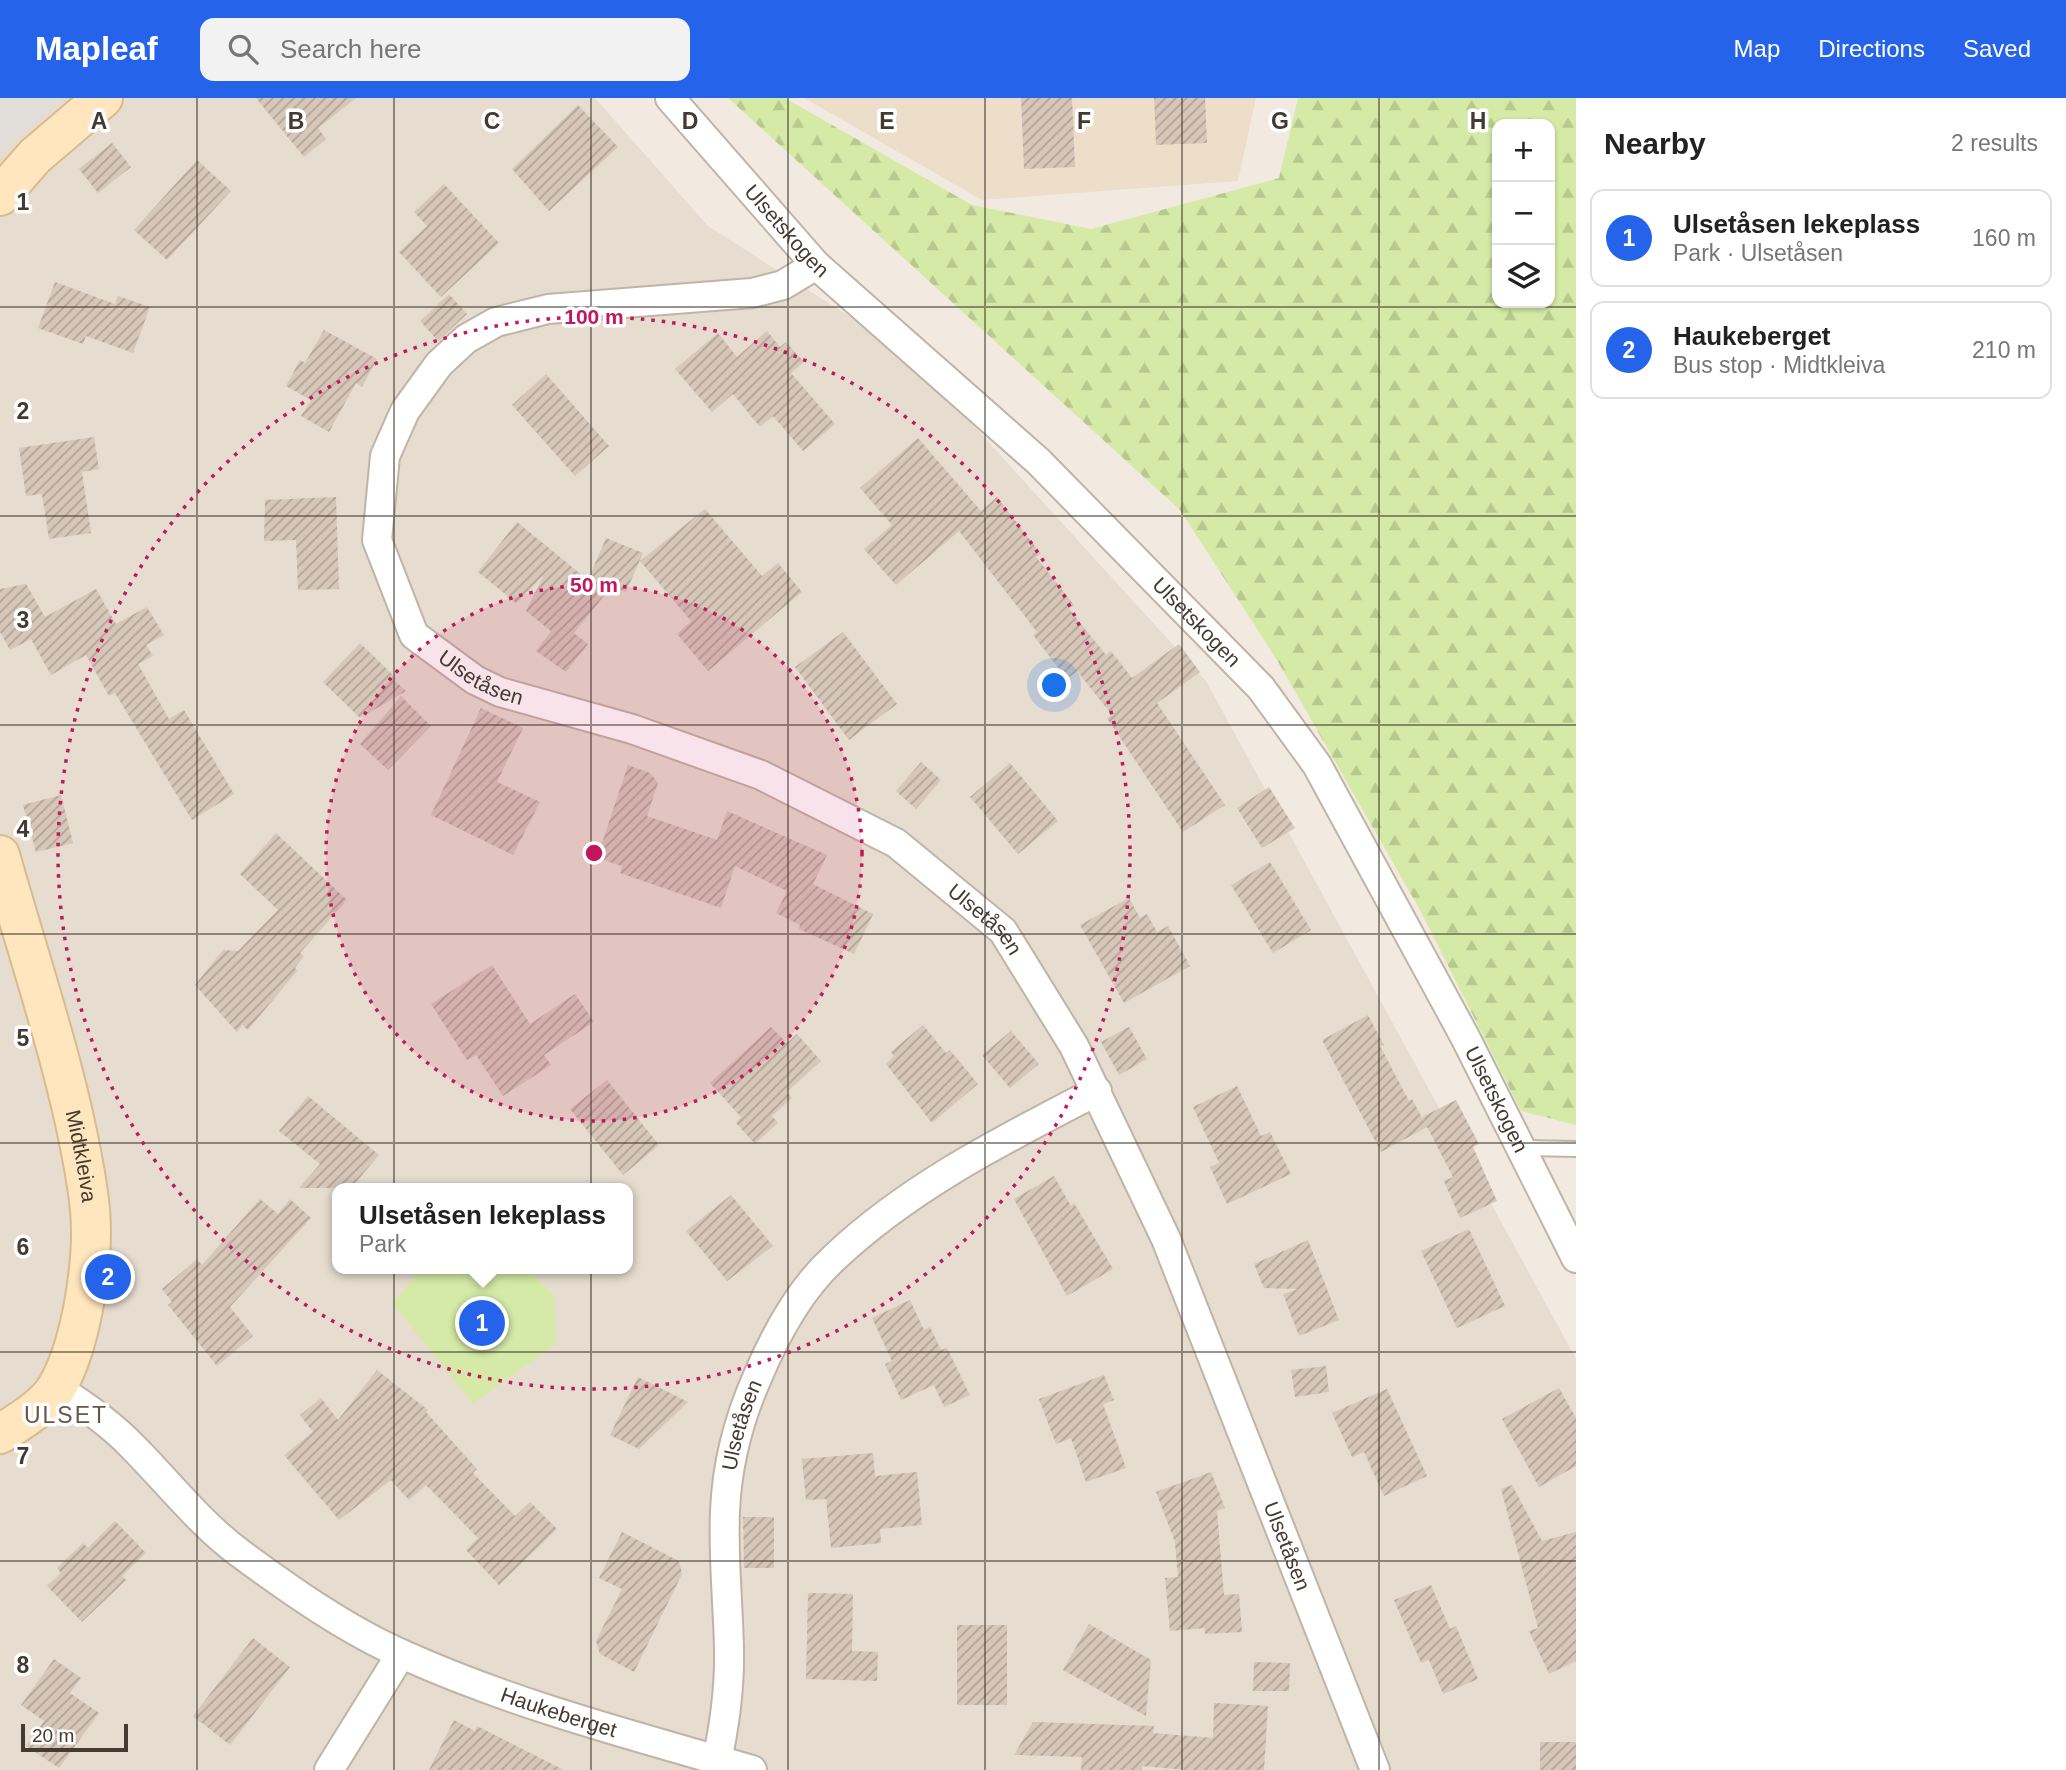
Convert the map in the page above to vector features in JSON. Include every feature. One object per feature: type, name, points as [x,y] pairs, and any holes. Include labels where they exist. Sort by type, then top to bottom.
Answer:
[{"type":"street","points":[[0,196],[35,156],[103,98]]},
{"type":"street","name":"Ulsetskogen","points":[[670,98],[816,265],[1038,461],[1261,688],[1317,765],[1522,1148],[1576,1258]]},
{"type":"street","name":"Ulsetåsen","points":[[816,265],[783,285],[752,293],[698,300],[548,309],[496,323],[466,339],[439,364],[405,411],[384,456],[377,540],[414,635],[475,680],[500,692],[632,729],[761,775],[896,844],[1003,930],[1074,1046],[1166,1239],[1375,1770]]},
{"type":"street","name":"Midtkleiva","points":[[0,855],[70,1107],[90,1202],[90,1270],[74,1342],[57,1388],[31,1414],[0,1434]]},
{"type":"street","name":"Ulsetåsen","points":[[716,1765],[728,1695],[725,1512],[728,1468],[742,1410],[770,1347],[798,1301],[832,1259],[883,1217],[939,1176],[1097,1091]]},
{"type":"street","name":"Haukeberget","points":[[57,1388],[91,1409],[132,1445],[177,1495],[238,1552],[303,1598],[401,1654],[572,1717],[716,1765],[752,1770]]},
{"type":"street","points":[[329,1770],[401,1654]]},
{"type":"lane","points":[[1522,1148],[1576,1149]]},
{"type":"shaded area","points":[[0,98],[595,98],[708,226],[908,354],[1206,681],[1576,1359],[1576,1770],[0,1770]]},
{"type":"shaded area","points":[[0,98],[63,98],[0,151]]},
{"type":"shaded area","points":[[804,98],[1256,98],[1238,181],[982,200]]},
{"type":"green space","points":[[728,98],[785,98],[972,205],[1091,229],[1279,178],[1298,98],[1576,98],[1576,1125],[1521,1111],[1420,910],[1277,660],[1180,510]]},
{"type":"green space","points":[[417,1274],[532,1274],[554,1295],[556,1343],[473,1404],[393,1303]]},
{"type":"building","points":[[256,98],[356,98],[318,128],[326,139],[304,157]]},
{"type":"building","points":[[1021,98],[1072,98],[1075,167],[1024,169]]},
{"type":"building","points":[[1154,98],[1205,98],[1207,143],[1156,145]]},
{"type":"building","points":[[578,105],[618,147],[549,211],[512,169]]},
{"type":"building","points":[[112,143],[131,167],[98,193],[79,169]]},
{"type":"building","points":[[197,160],[231,191],[167,260],[134,230]]},
{"type":"building","points":[[444,184],[499,243],[441,297],[399,252],[427,226],[414,212]]},
{"type":"building","points":[[55,282],[115,304],[118,296],[150,307],[133,353],[86,336],[83,344],[38,328]]},
{"type":"building","points":[[449,294],[467,314],[438,341],[420,321]]},
{"type":"building","points":[[324,330],[377,359],[362,387],[356,383],[329,432],[301,416],[311,400],[286,386],[300,360],[305,363]]},
{"type":"building","points":[[767,331],[780,347],[786,342],[804,362],[791,373],[835,424],[803,451],[773,416],[760,427],[733,394],[712,412],[675,369],[718,333],[737,357]]},
{"type":"building","points":[[546,374],[609,446],[575,476],[512,405]]},
{"type":"building","points":[[94,437],[99,469],[82,472],[91,533],[49,539],[42,494],[26,496],[19,448]]},
{"type":"building","points":[[918,438],[981,511],[997,497],[1041,554],[1036,557],[1074,605],[1069,609],[1106,655],[1111,651],[1132,678],[1179,644],[1200,672],[1157,703],[1225,805],[1183,832],[1107,718],[1112,715],[1077,671],[1067,679],[1033,635],[1037,632],[959,531],[896,585],[864,549],[892,525],[860,488]]},
{"type":"building","points":[[336,497],[339,589],[298,590],[296,540],[264,541],[265,500]]},
{"type":"building","points":[[705,509],[762,576],[778,563],[802,592],[708,671],[677,634],[691,621],[640,561]]},
{"type":"building","points":[[517,522],[588,580],[606,538],[643,553],[626,592],[612,586],[574,633],[588,644],[566,672],[536,651],[551,631],[526,611],[544,575],[516,603],[478,572]]},
{"type":"building","points":[[26,584],[45,617],[96,589],[116,624],[147,607],[164,635],[146,645],[153,656],[138,664],[169,719],[184,710],[234,794],[192,820],[115,693],[109,696],[86,655],[51,675],[31,639],[10,650],[0,632],[0,589]]},
{"type":"building","points":[[843,632],[897,704],[849,740],[795,667]]},
{"type":"building","points":[[360,643],[406,691],[360,718],[323,682]]},
{"type":"building","points":[[401,696],[431,726],[388,770],[360,744]]},
{"type":"building","points":[[481,708],[523,728],[497,782],[540,802],[513,855],[431,815]]},
{"type":"building","points":[[921,762],[941,780],[916,809],[896,791]]},
{"type":"building","points":[[1010,763],[1058,821],[1018,854],[970,797]]},
{"type":"building","points":[[628,765],[650,773],[658,783],[647,816],[717,840],[727,811],[827,855],[813,884],[873,914],[854,954],[799,929],[800,925],[776,913],[787,891],[735,866],[721,908],[620,873],[622,866],[597,858]]},
{"type":"building","points":[[1269,787],[1295,828],[1262,848],[1237,808]]},
{"type":"building","points":[[61,795],[73,843],[36,852],[23,805]]},
{"type":"building","points":[[276,833],[347,900],[300,953],[304,956],[295,968],[297,971],[248,1030],[242,1025],[237,1032],[195,985],[223,950],[238,951],[278,910],[240,874]]},
{"type":"building","points":[[1270,862],[1311,930],[1273,953],[1231,885]]},
{"type":"building","points":[[1129,898],[1140,918],[1147,914],[1157,932],[1168,926],[1190,966],[1124,1003],[1080,925]]},
{"type":"building","points":[[492,965],[530,1024],[575,994],[594,1022],[544,1055],[551,1065],[503,1096],[476,1055],[467,1060],[431,1004]]},
{"type":"building","points":[[1368,1015],[1384,1045],[1380,1046],[1409,1101],[1412,1099],[1427,1127],[1381,1152],[1322,1040]]},
{"type":"building","points":[[923,1025],[946,1053],[950,1050],[978,1084],[932,1123],[886,1064],[894,1056],[891,1052]]},
{"type":"building","points":[[771,1027],[787,1043],[797,1034],[821,1061],[787,1092],[792,1098],[772,1116],[778,1123],[755,1144],[736,1123],[741,1117],[710,1083]]},
{"type":"building","points":[[1129,1027],[1147,1059],[1119,1075],[1101,1042]]},
{"type":"building","points":[[1011,1031],[1039,1064],[1010,1088],[982,1055]]},
{"type":"building","points":[[607,1080],[659,1145],[623,1175],[570,1109]]},
{"type":"building","points":[[1237,1086],[1261,1136],[1270,1132],[1291,1174],[1227,1204],[1210,1167],[1219,1163],[1193,1107]]},
{"type":"building","points":[[308,1096],[379,1155],[355,1183],[332,1183],[332,1188],[299,1188],[320,1164],[279,1131]]},
{"type":"building","points":[[1456,1100],[1479,1144],[1473,1147],[1497,1201],[1460,1218],[1444,1181],[1453,1177],[1422,1117]]},
{"type":"building","points":[[1054,1176],[1071,1206],[1074,1203],[1113,1269],[1067,1296],[1014,1199]]},
{"type":"building","points":[[731,1195],[773,1246],[727,1281],[686,1231]]},
{"type":"building","points":[[260,1199],[278,1214],[290,1199],[311,1218],[230,1307],[253,1336],[217,1366],[168,1305],[172,1302],[162,1289],[197,1259],[202,1265]]},
{"type":"building","points":[[1469,1229],[1505,1306],[1457,1328],[1421,1251]]},
{"type":"building","points":[[1308,1240],[1339,1320],[1299,1336],[1283,1294],[1298,1289],[1264,1288],[1254,1264]]},
{"type":"building","points":[[910,1300],[924,1330],[930,1327],[941,1350],[947,1348],[970,1395],[944,1407],[934,1385],[901,1400],[885,1364],[892,1361],[872,1318]]},
{"type":"building","points":[[1326,1366],[1329,1392],[1295,1397],[1291,1370]]},
{"type":"building","points":[[377,1370],[428,1410],[426,1412],[477,1469],[473,1473],[515,1516],[530,1502],[557,1529],[499,1585],[466,1550],[478,1538],[426,1485],[409,1500],[391,1480],[339,1520],[284,1455],[313,1432],[300,1415],[321,1398],[338,1420]]},
{"type":"building","points":[[1104,1375],[1114,1400],[1103,1404],[1126,1468],[1086,1482],[1071,1438],[1056,1444],[1039,1399]]},
{"type":"building","points":[[638,1377],[688,1402],[639,1449],[610,1435]]},
{"type":"building","points":[[1559,1388],[1576,1418],[1576,1466],[1539,1487],[1502,1419]]},
{"type":"building","points":[[1387,1389],[1427,1476],[1384,1496],[1364,1452],[1352,1457],[1332,1413]]},
{"type":"building","points":[[873,1453],[875,1476],[917,1472],[922,1525],[880,1529],[881,1543],[831,1548],[826,1499],[806,1500],[802,1459]]},
{"type":"building","points":[[1211,1472],[1225,1508],[1217,1511],[1224,1595],[1239,1594],[1242,1632],[1205,1634],[1205,1628],[1170,1631],[1165,1578],[1178,1577],[1175,1542],[1156,1492]]},
{"type":"building","points":[[1512,1485],[1542,1541],[1576,1532],[1576,1661],[1549,1674],[1529,1631],[1538,1628],[1501,1489]]},
{"type":"building","points":[[743,1517],[774,1517],[774,1568],[744,1568]]},
{"type":"building","points":[[115,1521],[146,1553],[122,1576],[126,1580],[82,1622],[47,1586],[61,1573],[57,1568],[83,1543],[88,1548]]},
{"type":"building","points":[[622,1532],[679,1561],[682,1574],[634,1672],[600,1654],[596,1641],[622,1589],[599,1578]]},
{"type":"building","points":[[1431,1585],[1450,1629],[1456,1626],[1478,1679],[1443,1694],[1429,1660],[1421,1663],[1394,1600]]},
{"type":"building","points":[[808,1593],[853,1594],[852,1651],[878,1652],[877,1681],[806,1679]]},
{"type":"building","points":[[1089,1624],[1151,1660],[1146,1716],[1063,1670]]},
{"type":"building","points":[[957,1625],[1007,1625],[1007,1705],[957,1705]]},
{"type":"building","points":[[253,1638],[290,1667],[230,1745],[193,1716]]},
{"type":"building","points":[[54,1659],[81,1678],[70,1693],[99,1713],[59,1768],[26,1746],[44,1721],[21,1705]]},
{"type":"building","points":[[1254,1662],[1290,1663],[1289,1691],[1253,1691]]},
{"type":"building","points":[[1214,1703],[1268,1706],[1264,1770],[1186,1770],[1142,1766],[1142,1770],[1081,1770],[1082,1757],[1014,1755],[1033,1722],[1154,1726],[1153,1733],[1213,1738]]},
{"type":"building","points":[[454,1720],[475,1731],[477,1726],[564,1770],[429,1770]]},
{"type":"building","points":[[1540,1742],[1576,1742],[1576,1770],[1540,1770]]},
{"type":"place","name":"Haukeberget","points":[[108,1277]]},
{"type":"place","name":"Ulsetåsen lekeplass","points":[[482,1323]]},
{"type":"district","name":"ULSET","points":[[66,1415]]}]
